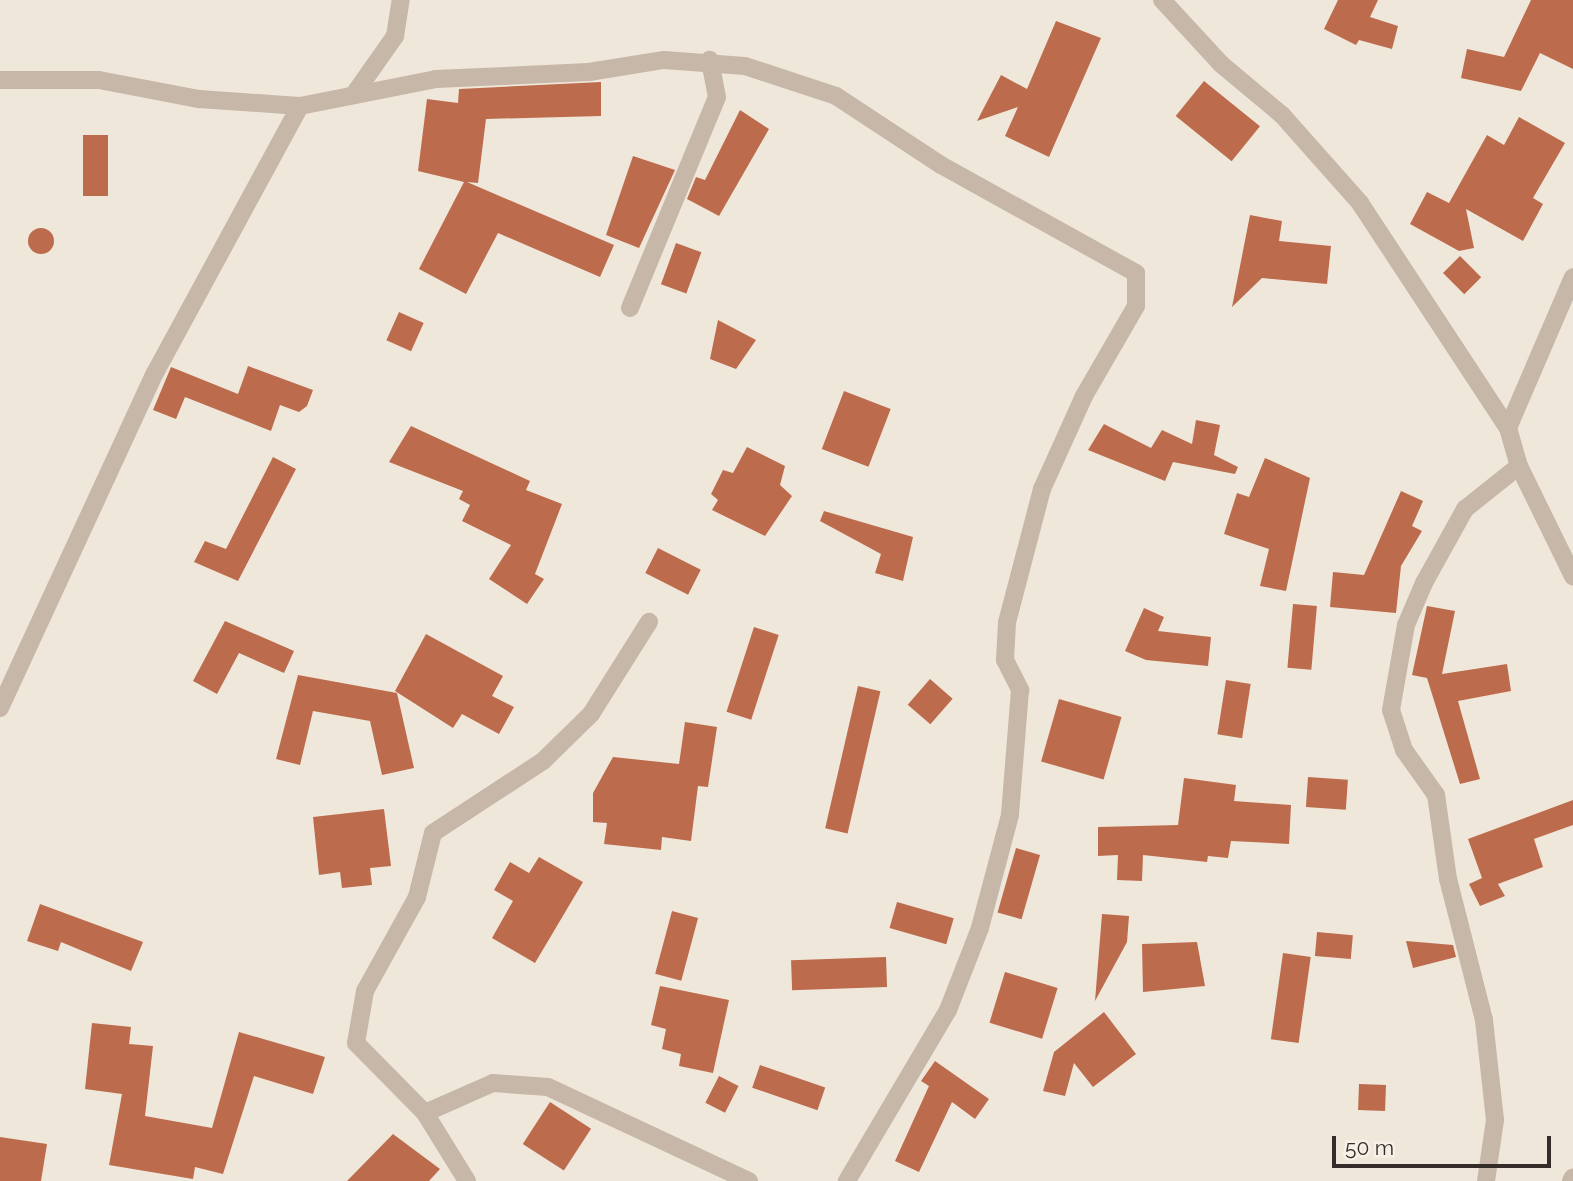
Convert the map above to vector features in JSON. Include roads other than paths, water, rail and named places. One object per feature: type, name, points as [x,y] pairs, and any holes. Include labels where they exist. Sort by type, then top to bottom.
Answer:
[{"type":"street","points":[[355,93],[395,37],[401,0]]},
{"type":"street","points":[[1162,0],[1221,64],[1282,115],[1360,203],[1508,428],[1519,466],[1573,576]]},
{"type":"street","points":[[630,308],[717,97],[710,60]]},
{"type":"street","points":[[0,80],[99,80],[199,99],[300,106],[436,79],[710,60],[785,75],[836,96],[941,165],[1136,273],[1136,306],[1084,396],[1042,489],[1007,622],[1005,660],[1020,690],[1010,815],[980,928],[948,1010],[847,1181]]},
{"type":"street","points":[[0,708],[155,373],[300,106]]},
{"type":"street","points":[[1508,428],[1573,277]]},
{"type":"street","points":[[1486,1181],[1495,1120],[1484,1020],[1448,879],[1436,795],[1404,750],[1391,710],[1406,625],[1424,583],[1465,509],[1519,466]]},
{"type":"street","points":[[467,1181],[425,1113],[356,1043],[365,991],[417,897],[433,833],[543,761],[591,714],[649,622]]},
{"type":"street","points":[[425,1113],[493,1083],[548,1087],[749,1181]]}]
